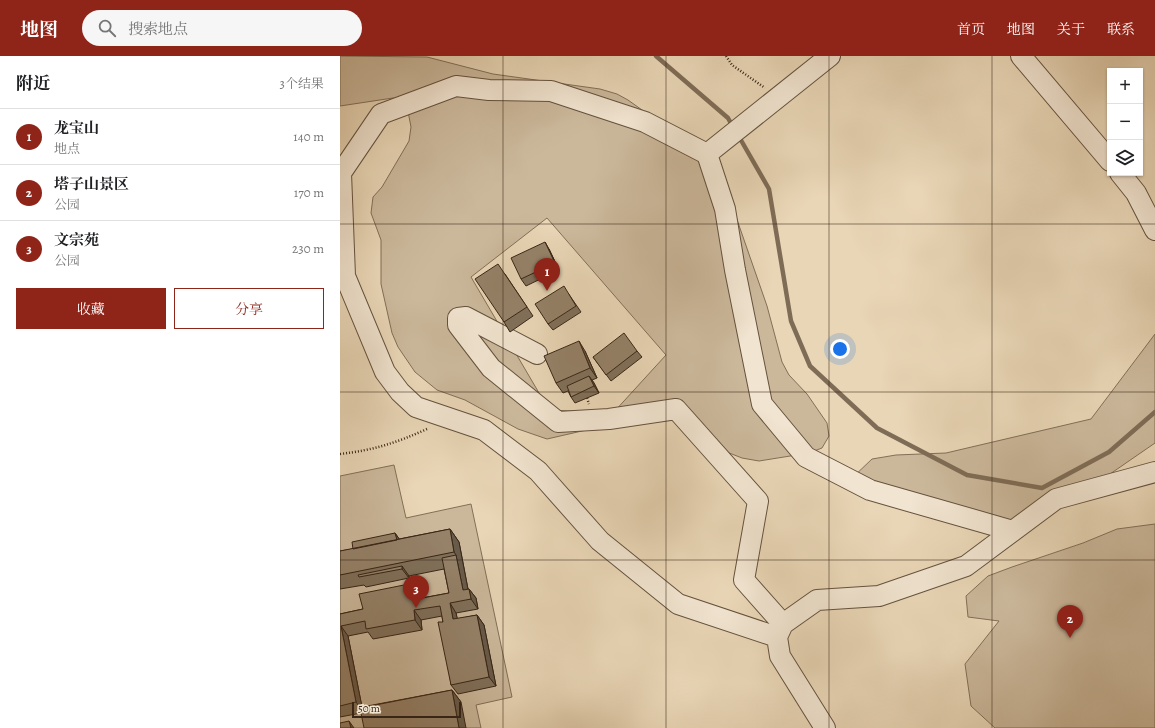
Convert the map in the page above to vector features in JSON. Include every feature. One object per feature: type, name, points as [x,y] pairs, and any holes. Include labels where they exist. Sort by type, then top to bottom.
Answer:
[{"type":"street","points":[[707,154],[830,56]]},
{"type":"street","points":[[1021,56],[1107,157]]},
{"type":"street","points":[[780,630],[678,604],[600,541],[538,471],[484,430],[416,407],[400,392],[385,372],[345,276],[342,173],[381,114],[456,86],[489,90],[551,91],[645,122],[707,154],[725,209],[735,270],[762,404],[806,457],[870,490],[1013,531]]},
{"type":"street","points":[[1122,176],[1136,193],[1155,230]]},
{"type":"street","points":[[537,354],[466,317],[458,318],[458,325],[491,368],[558,422],[609,419],[676,409],[758,501],[744,580],[780,630],[780,656],[825,728]]},
{"type":"street","points":[[780,630],[817,600],[879,596],[966,566],[1056,499],[1155,472]]},
{"type":"path","points":[[726,56],[732,65],[778,98]]},
{"type":"path","points":[[340,454],[365,451],[393,444],[451,419]]},
{"type":"shaded area","points":[[340,56],[427,57],[493,74],[600,89],[617,94],[628,100],[687,142],[734,211],[767,306],[782,362],[789,375],[807,394],[827,423],[829,436],[822,448],[809,453],[759,461],[742,458],[714,447],[678,409],[547,439],[518,429],[465,400],[437,390],[415,372],[398,347],[392,333],[381,284],[381,240],[371,213],[373,197],[382,187],[409,141],[411,127],[406,101],[393,98],[340,106]],"holes":[[[547,218],[666,355],[613,413],[549,410],[471,277]]]},
{"type":"shaded area","points":[[1155,334],[1155,443],[1097,483],[1040,515],[990,525],[851,479],[872,459],[896,455],[946,453],[1091,419]]},
{"type":"shaded area","points":[[394,465],[406,518],[471,504],[512,697],[476,705],[481,728],[340,728],[340,476]]},
{"type":"shaded area","points":[[1155,524],[1155,728],[995,728],[971,706],[965,664],[999,621],[968,617],[966,596],[988,576],[1083,543],[1117,529]]},
{"type":"building","points":[[545,242],[555,263],[521,279],[511,258]]},
{"type":"building","points":[[498,264],[527,307],[504,322],[475,279]]},
{"type":"building","points":[[564,286],[576,306],[548,324],[535,304]]},
{"type":"building","points":[[624,333],[637,351],[606,375],[593,357]]},
{"type":"building","points":[[579,341],[590,368],[556,383],[544,356]]},
{"type":"building","points":[[589,376],[594,386],[571,397],[567,386]]},
{"type":"building","points":[[450,529],[454,552],[340,575],[340,551]]},
{"type":"building","points":[[395,533],[397,540],[353,549],[352,542]]},
{"type":"building","points":[[456,555],[463,590],[469,589],[471,599],[450,603],[453,619],[477,615],[489,677],[451,685],[438,622],[443,622],[440,606],[414,610],[415,620],[366,629],[365,621],[341,626],[356,702],[340,706],[340,614],[363,609],[359,594],[409,584],[412,600],[449,593],[442,558]]},
{"type":"building","points":[[402,566],[402,569],[359,577],[358,575]]},
{"type":"building","points":[[452,690],[459,728],[364,728],[360,708]]},
{"type":"building","points":[[349,721],[351,728],[340,728],[340,723]]},
{"type":"waterway","points":[[656,56],[728,118],[733,127]]},
{"type":"waterway","points":[[738,135],[769,189],[791,321],[810,366],[877,428],[967,475],[1042,488],[1109,452],[1155,412]]},
{"type":"place","name":"龙宝山","points":[[547,291]]},
{"type":"place","name":"文宗苑","points":[[416,608]]},
{"type":"place","name":"塔子山景区","points":[[1070,638]]}]
